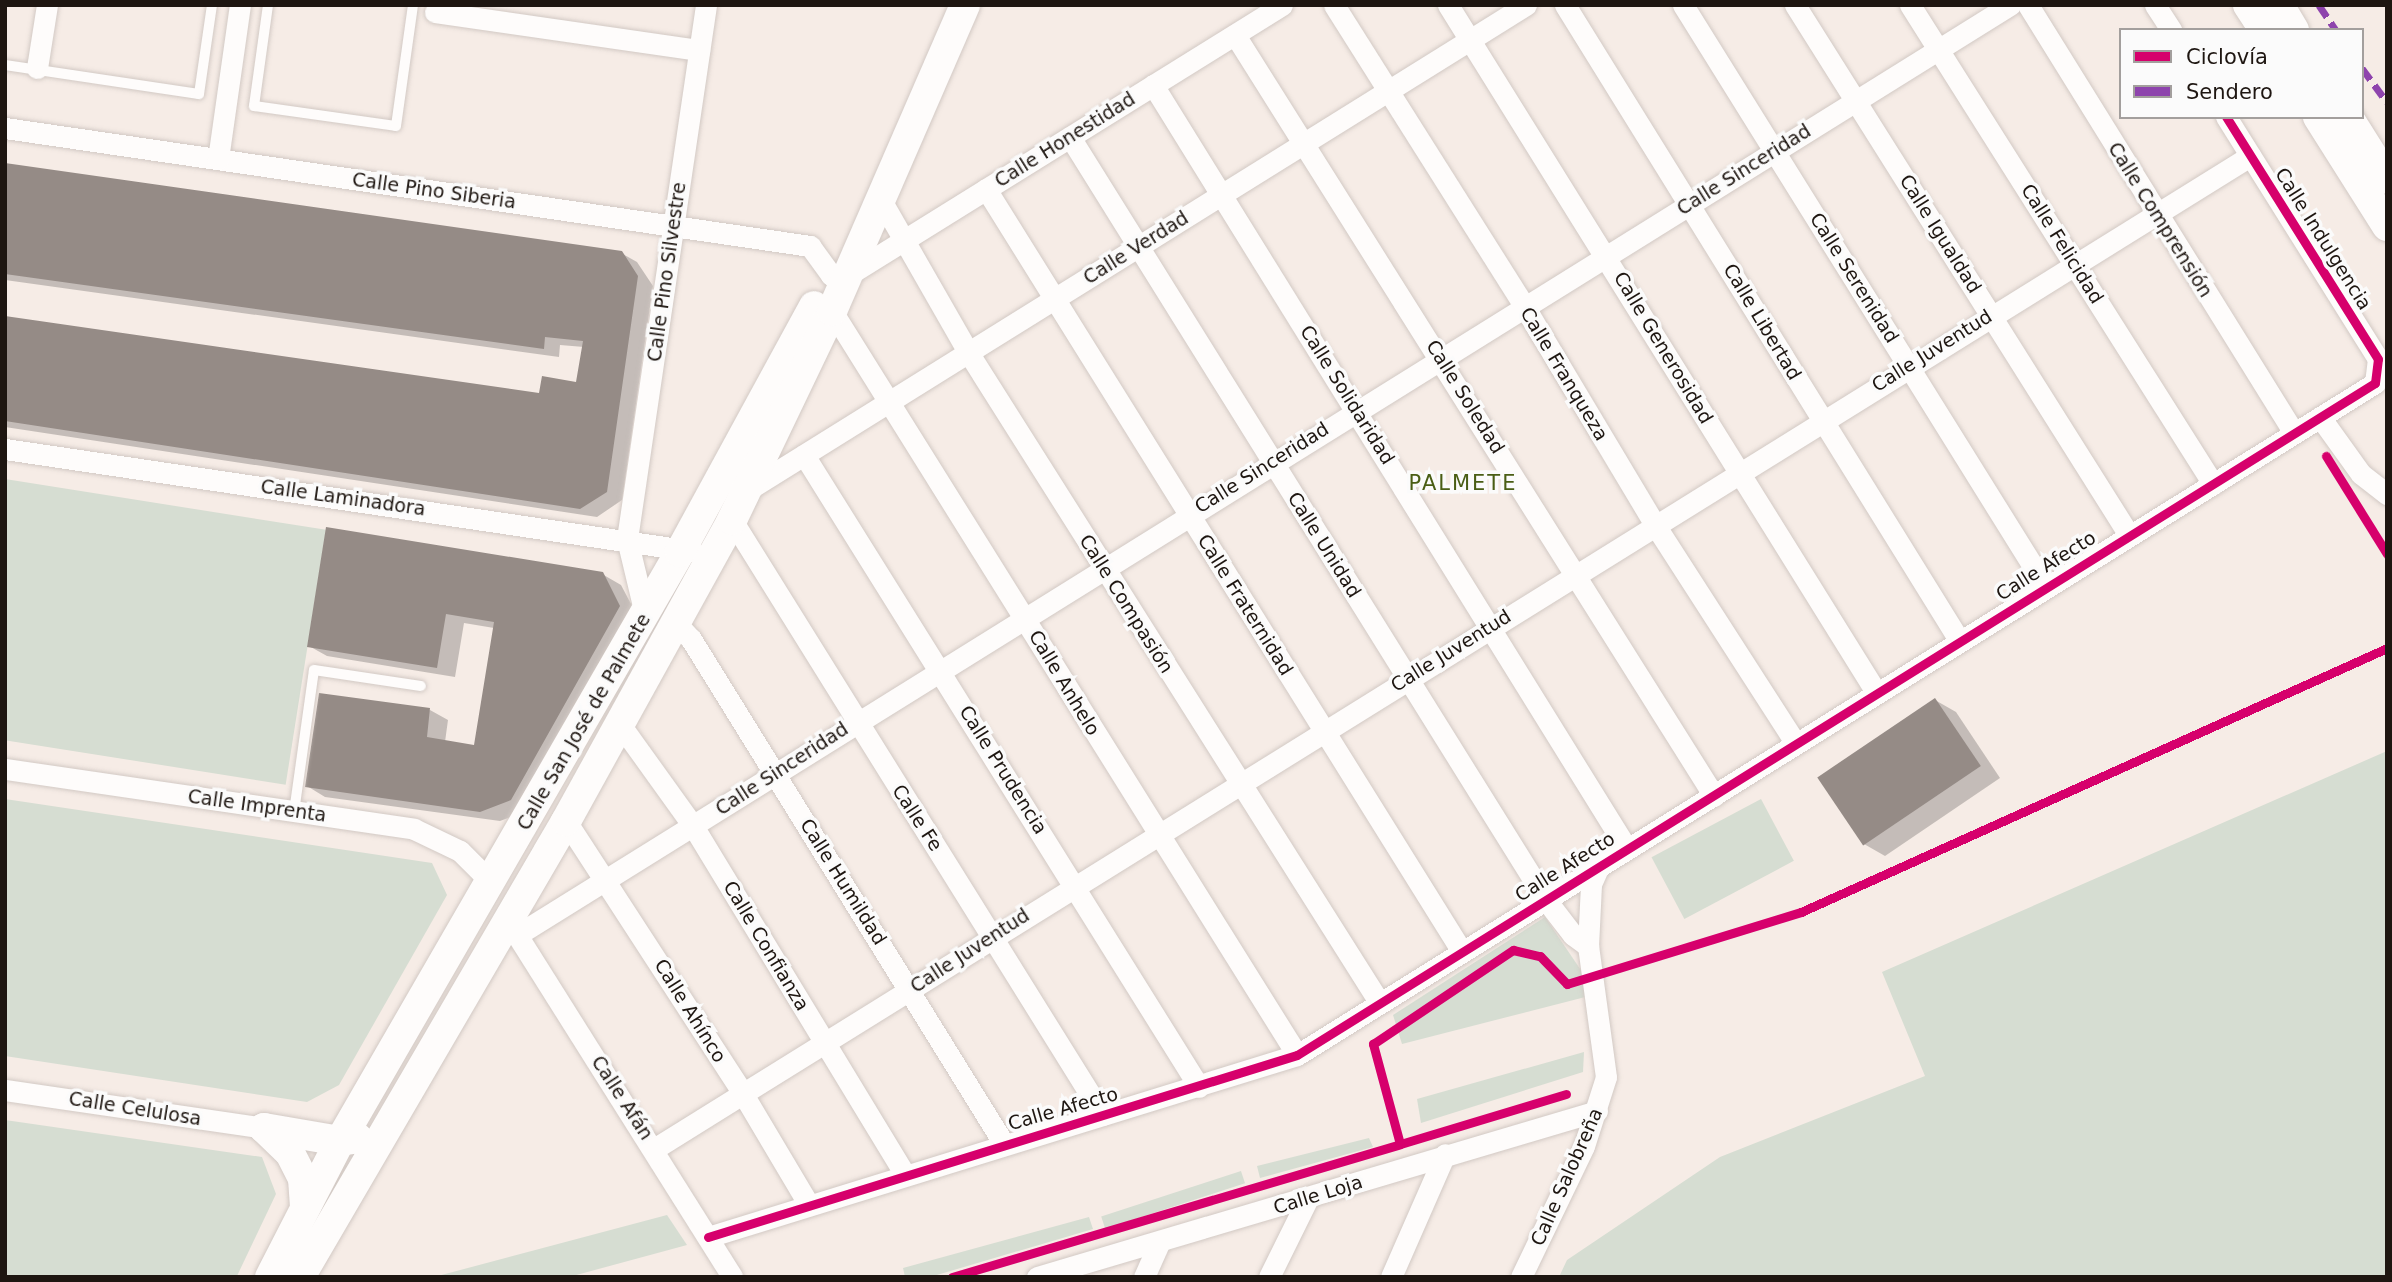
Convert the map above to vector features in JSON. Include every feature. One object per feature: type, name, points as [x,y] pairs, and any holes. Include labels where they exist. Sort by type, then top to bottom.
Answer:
[{"type":"street","points":[[37,68],[47,5]]},
{"type":"street","points":[[218,159],[240,5]]},
{"type":"street","name":"Calle Pino Silvestre","points":[[627,539],[706,5]]},
{"type":"street","name":"Calle San José de Palmete","points":[[270,1277],[340,1141],[492,883],[881,200],[965,5]]},
{"type":"street","name":"Calle Honestidad","points":[[839,275],[905,239],[1282,5]]},
{"type":"street","name":"Calle Franqueza","points":[[1334,5],[1524,306],[1655,526],[1795,742]]},
{"type":"street","name":"Calle Generosidad","points":[[1448,5],[1876,692]]},
{"type":"street","name":"Calle Verdad","points":[[746,491],[1526,5]]},
{"type":"street","name":"Calle Libertad","points":[[1564,5],[1691,204],[1959,640]]},
{"type":"street","name":"Calle Serenidad","points":[[1683,5],[2046,587]]},
{"type":"street","name":"Calle Igualdad","points":[[1796,5],[2129,535]]},
{"type":"street","name":"Calle Felicidad","points":[[1910,5],[2213,484]]},
{"type":"street","name":"Calle Sinceridad","points":[[511,930],[693,826],[940,668],[2010,5]]},
{"type":"street","name":"Calle Comprensión","points":[[2028,5],[2294,433]]},
{"type":"street","points":[[2155,5],[2170,28]]},
{"type":"street","points":[[2248,5],[2263,28]]},
{"type":"street","points":[[2279,5],[2293,28]]},
{"type":"street","points":[[435,12],[699,50]]},
{"type":"street","name":"Calle Soledad","points":[[1235,35],[1576,572],[1714,796]]},
{"type":"street","name":"Calle Solidaridad","points":[[1153,85],[1224,194],[1627,849]]},
{"type":"street","name":"Calle Indulgencia","points":[[2226,119],[2378,359],[2375,383]]},
{"type":"street","points":[[2319,119],[2387,226]]},
{"type":"street","points":[[2349,119],[2387,179]]},
{"type":"street","name":"Calle Pino Siberia","points":[[5,128],[810,246],[839,275]]},
{"type":"street","name":"Calle Unidad","points":[[1070,137],[1546,901],[1573,935],[1588,946]]},
{"type":"street","name":"Calle Juventud","points":[[654,1149],[1576,572],[1655,526],[1908,365],[2250,156]]},
{"type":"street","name":"Calle San José de Palmete","points":[[300,1277],[383,1134],[511,930],[566,821],[732,520],[832,311],[839,275],[895,166]]},
{"type":"street","name":"Calle Fraternidad","points":[[986,188],[1461,950]]},
{"type":"street","name":"Calle Compasión","points":[[881,200],[968,352],[1379,1002]]},
{"type":"street","name":"Calle Anhelo","points":[[832,311],[1024,616],[1157,835],[1297,1055]]},
{"type":"street","name":"Calle Afecto","points":[[708,1237],[1297,1055],[1461,950],[1546,901],[1795,742],[2375,383]]},
{"type":"street","points":[[2320,417],[2361,474],[2387,494]]},
{"type":"street","name":"Calle Laminadora","points":[[5,449],[627,539],[680,552],[716,549]]},
{"type":"street","name":"Calle Prudencia","points":[[804,455],[940,668],[1199,1087]]},
{"type":"street","name":"Calle Fe","points":[[732,520],[855,722],[1103,1115]]},
{"type":"street","points":[[627,539],[645,614]]},
{"type":"street","name":"Calle Humildad","points":[[676,622],[774,772],[1004,1144]]},
{"type":"street","name":"Calle Confianza","points":[[619,723],[693,826],[905,1175]]},
{"type":"street","name":"Calle Imprenta","points":[[5,769],[414,829],[460,851],[492,883]]},
{"type":"street","points":[[511,930],[536,806]]},
{"type":"street","name":"Calle Ahínco","points":[[566,821],[606,878],[743,1094],[809,1205]]},
{"type":"street","name":"Calle Salobreña","points":[[1521,1277],[1597,1111],[1606,1077],[1588,946],[1591,884],[1598,868]]},
{"type":"street","points":[[492,883],[511,930]]},
{"type":"street","name":"Calle Afán","points":[[511,930],[654,1149],[732,1277]]},
{"type":"street","name":"Calle Celulosa","points":[[5,1090],[264,1128]]},
{"type":"street","name":"Calle Loja","points":[[1037,1277],[1597,1111]]},
{"type":"street","points":[[264,1128],[340,1141],[383,1134]]},
{"type":"street","points":[[264,1128],[290,1153],[303,1178],[305,1205]]},
{"type":"street","points":[[1391,1277],[1445,1154]]},
{"type":"street","points":[[1269,1277],[1308,1198]]},
{"type":"street","points":[[1148,1276],[1160,1241]]},
{"type":"lane","points":[[5,65],[199,94],[212,5]]},
{"type":"lane","points":[[268,5],[254,106],[396,126],[413,5]]},
{"type":"lane","points":[[294,812],[314,670],[421,686]]},
{"type":"shaded area","points":[[5,479],[326,530],[286,785],[5,740]]},
{"type":"shaded area","points":[[2387,751],[2387,1277],[1559,1277],[1567,1260],[1720,1157],[1925,1076],[1882,972]]},
{"type":"shaded area","points":[[5,799],[432,863],[447,895],[339,1085],[307,1102],[5,1056]]},
{"type":"shaded area","points":[[1761,799],[1794,861],[1684,919],[1652,857]]},
{"type":"shaded area","points":[[1545,917],[1597,994],[1402,1044],[1393,1015]]},
{"type":"shaded area","points":[[1584,1052],[1583,1072],[1421,1123],[1417,1099]]},
{"type":"shaded area","points":[[5,1120],[262,1157],[276,1194],[237,1276],[5,1277]]},
{"type":"shaded area","points":[[1369,1138],[1373,1147],[1260,1178],[1257,1166]]},
{"type":"shaded area","points":[[1241,1171],[1245,1183],[1105,1229],[1101,1216]]},
{"type":"shaded area","points":[[667,1215],[687,1245],[569,1277],[434,1277]]},
{"type":"shaded area","points":[[1089,1217],[1093,1229],[930,1277],[905,1277],[903,1268]]},
{"type":"building","points":[[5,163],[622,251],[638,276],[607,492],[580,509],[5,421],[5,316],[539,393],[542,376],[576,382],[583,341],[545,337],[544,349],[5,274]]},
{"type":"building","points":[[326,527],[603,572],[620,606],[511,800],[480,812],[305,787],[319,693],[430,708],[427,737],[474,745],[494,622],[446,614],[437,668],[307,647]]},
{"type":"building","points":[[1935,698],[1981,766],[1863,845],[1817,777]]},
{"type":"marked path","points":[[2319,5],[2335,28]]},
{"type":"marked path","points":[[2364,71],[2387,102]]},
{"type":"cycle path","points":[[708,1237],[1297,1055],[2375,383],[2378,359],[2227,119]]},
{"type":"cycle path","points":[[2326,456],[2387,554]]},
{"type":"cycle path","points":[[1566,1094],[1400,1144],[1373,1044],[1513,950],[1540,956],[1567,984],[1801,912],[2387,648]]},
{"type":"cycle path","points":[[952,1277],[1400,1144]]},
{"type":"district","name":"PALMETE","points":[[1463,483]]}]
